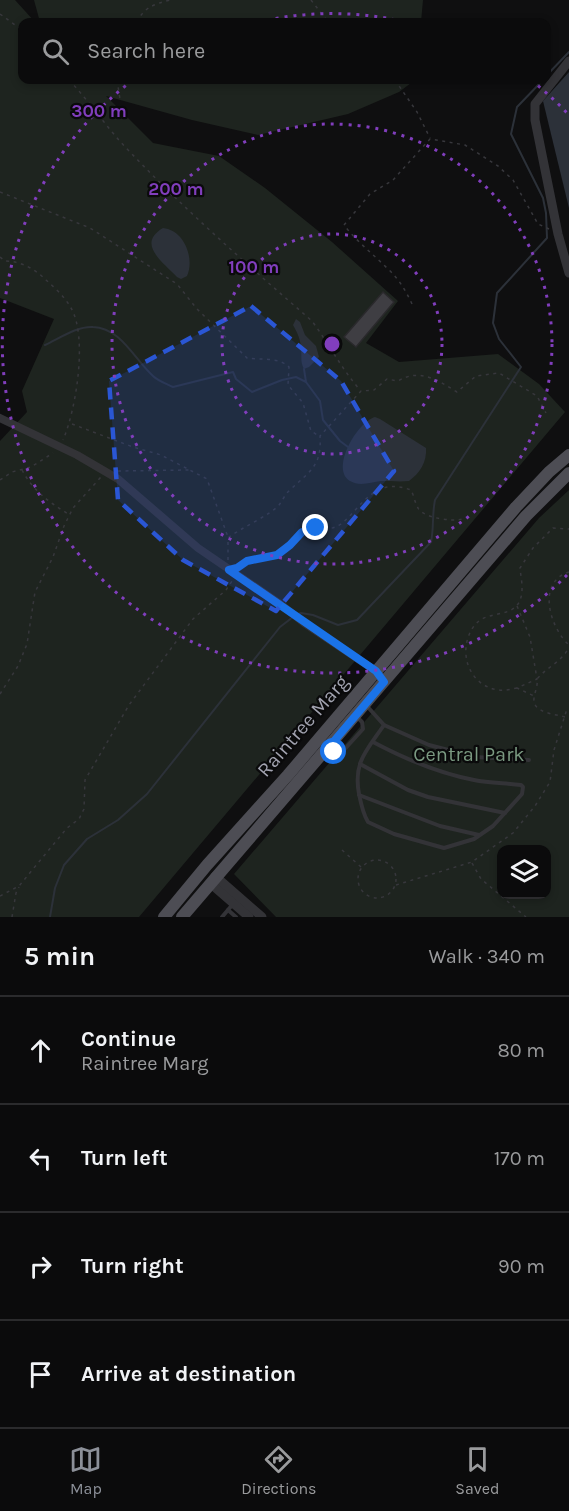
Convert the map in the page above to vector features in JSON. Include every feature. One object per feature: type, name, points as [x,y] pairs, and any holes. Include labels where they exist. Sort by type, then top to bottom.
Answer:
[{"type":"main road","name":"Raintree Marg","points":[[164,917],[516,507],[549,472],[569,455]]},
{"type":"main road","name":"Raintree Marg","points":[[182,917],[212,879],[329,747],[526,516],[569,473]]},
{"type":"street","points":[[569,61],[536,104],[537,135],[558,234],[569,273]]},
{"type":"street","points":[[0,418],[118,479],[198,548],[283,606],[304,624],[376,671],[384,682]]},
{"type":"street","points":[[212,879],[231,907],[249,917]]},
{"type":"street","points":[[212,879],[262,917]]},
{"type":"lane","points":[[365,704],[384,725],[429,745],[475,757],[529,760]]},
{"type":"lane","points":[[373,742],[401,757],[440,771],[475,780],[521,785],[522,794],[506,814],[480,835],[444,848],[394,834],[368,822],[359,795],[356,774],[360,764],[373,742],[384,725]]},
{"type":"lane","points":[[360,764],[408,790],[428,797],[506,814]]},
{"type":"lane","points":[[359,795],[440,826],[480,835]]},
{"type":"lane","points":[[222,917],[231,907],[236,917]]},
{"type":"path","points":[[139,18],[151,5],[170,0]]},
{"type":"path","points":[[311,0],[325,18]]},
{"type":"path","points":[[0,14],[18,27]]},
{"type":"path","points":[[73,84],[96,109],[107,127],[131,154],[192,214],[312,321],[360,391]]},
{"type":"path","points":[[118,84],[120,99]]},
{"type":"path","points":[[398,84],[417,112],[430,139]]},
{"type":"path","points":[[430,139],[465,145],[498,166],[513,180],[538,224],[558,234]]},
{"type":"path","points":[[412,304],[402,285],[390,270],[351,235],[344,225],[370,194],[393,180],[430,139]]},
{"type":"path","points":[[0,192],[90,228],[177,284],[197,309],[247,358],[273,360],[287,364],[289,367],[288,385],[303,403],[311,431],[320,436]]},
{"type":"path","points":[[0,257],[5,261],[15,261],[37,271],[56,289],[71,308],[80,338],[77,385],[70,423],[60,447],[31,467],[12,472],[0,480]]},
{"type":"path","points":[[228,538],[279,505],[287,492],[317,463],[321,450],[320,436],[360,391],[374,390],[387,379],[398,381],[405,377],[423,375],[437,379],[457,392],[476,376],[499,373],[537,396],[546,413]]},
{"type":"path","points":[[70,423],[161,455],[207,479],[228,538],[229,570],[247,561],[277,555],[302,532],[316,528],[327,530],[340,525],[373,493],[385,487],[402,487],[411,490],[418,509],[424,514],[454,522],[462,519]]},
{"type":"path","points":[[21,470],[29,483],[46,501],[70,515]]},
{"type":"path","points":[[0,694],[18,666],[27,644],[35,592],[70,515],[94,483],[106,472],[189,470]]},
{"type":"path","points":[[569,529],[553,528],[544,534],[524,560],[520,568],[521,599],[517,605],[510,611],[482,618],[474,626],[468,638],[467,667],[484,685],[499,690],[517,688],[537,679],[545,670],[560,661],[569,646],[560,637],[551,619],[549,598],[553,582],[561,575],[569,573],[569,567]]},
{"type":"path","points":[[12,917],[16,893],[20,886],[67,828],[79,819],[84,809],[85,780],[129,705],[193,619],[226,590],[237,576]]},
{"type":"path","points":[[517,605],[530,638],[538,683],[533,703],[547,713],[565,717]]},
{"type":"path","points":[[517,688],[534,696]]},
{"type":"path","points":[[396,885],[472,862],[513,833],[550,782],[554,750],[569,709]]},
{"type":"path","points":[[342,850],[361,867]]},
{"type":"path","points":[[374,860],[389,864],[396,877],[396,885],[392,892],[379,899],[364,895],[357,882],[358,874],[367,862],[374,860]]},
{"type":"path","points":[[472,862],[481,879],[526,917]]},
{"type":"path","points":[[0,896],[20,886]]},
{"type":"highlighted area","points":[[251,306],[341,381],[394,471],[276,611],[183,560],[118,500],[109,381]]},
{"type":"green space","points":[[0,0],[15,0],[31,18],[18,18],[18,84],[410,84],[399,92],[348,114],[258,135],[192,120],[106,96],[153,143],[219,156],[265,188],[332,242],[398,301],[366,343],[399,362],[498,354],[539,384],[565,412],[139,917],[0,917],[0,441],[27,412],[22,391],[54,319],[0,298]]},
{"type":"green space","points":[[34,0],[423,0],[421,18],[39,18]]},
{"type":"green space","name":"Central Park","points":[[569,490],[569,917],[276,917],[234,874],[539,518]]},
{"type":"shaded area","points":[[569,72],[569,208],[543,101]]},
{"type":"shaded area","points":[[163,228],[177,234],[186,246],[190,261],[189,269],[187,276],[181,279],[159,259],[152,247],[155,234]]},
{"type":"shaded area","points":[[296,319],[300,322],[305,335],[316,346],[319,357],[304,369],[300,342],[293,325]]},
{"type":"shaded area","points":[[375,417],[426,448],[422,467],[409,481],[358,484],[350,481],[345,475],[344,457],[348,446],[361,427]]},
{"type":"building","points":[[383,292],[394,302],[356,347],[344,337]]},
{"type":"waterway","points":[[551,71],[569,52]]},
{"type":"waterway","points":[[298,614],[313,615],[338,625],[357,620],[431,542],[435,500],[521,367],[499,339],[493,323],[497,293],[547,238],[543,198],[511,134],[517,107],[539,84]]},
{"type":"waterway","points":[[45,345],[81,328],[103,329],[119,338],[155,378],[173,387],[233,372],[236,379],[252,392],[296,377],[306,382],[304,369]]},
{"type":"waterway","points":[[306,382],[320,401],[323,420],[348,447]]},
{"type":"waterway","points":[[50,917],[55,888],[64,865],[87,839],[118,820],[147,794],[280,627],[293,617]]},
{"type":"route","points":[[316,528],[302,532],[277,555],[247,561],[229,570],[283,606],[304,624],[376,671],[384,682],[329,747],[334,752]]}]
